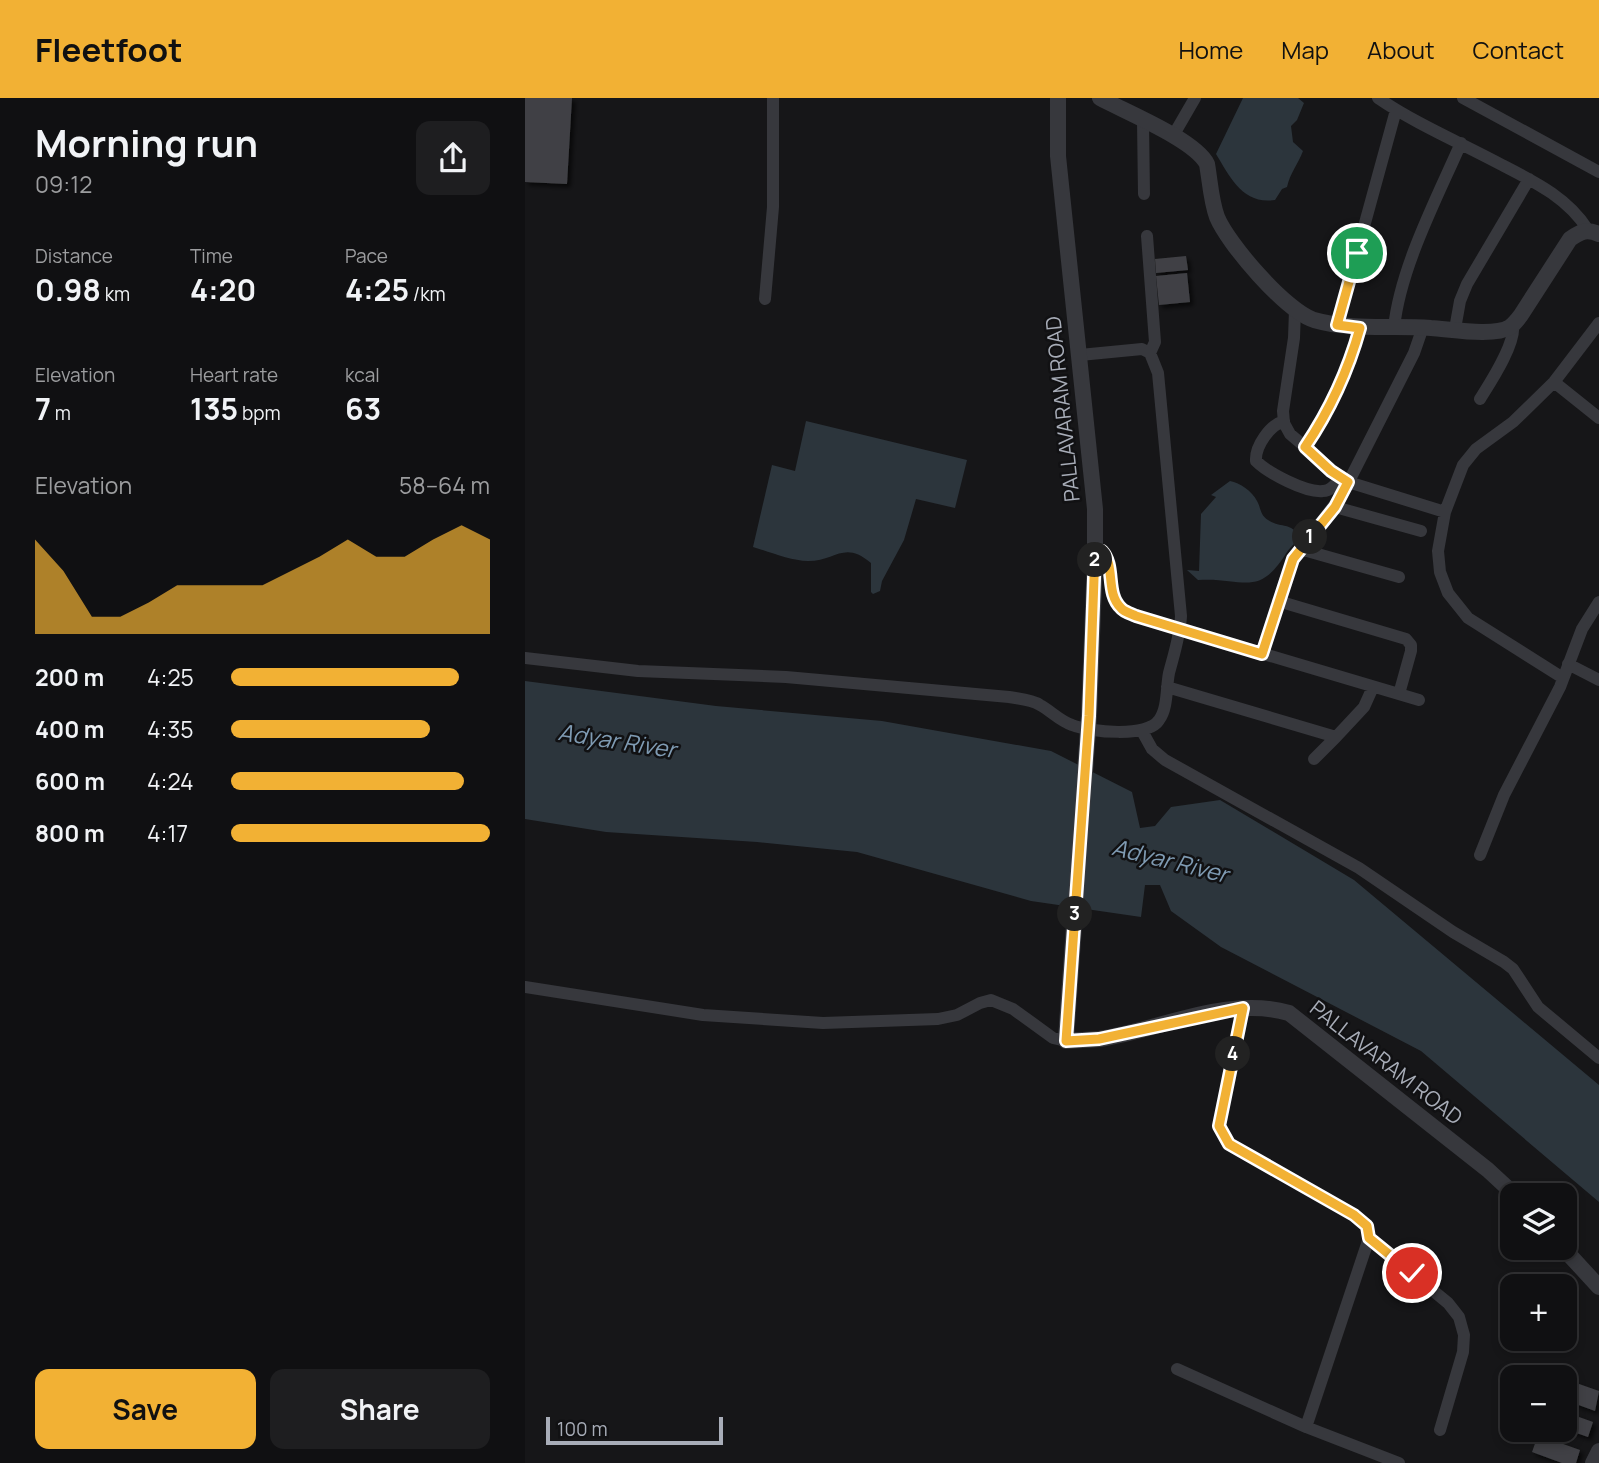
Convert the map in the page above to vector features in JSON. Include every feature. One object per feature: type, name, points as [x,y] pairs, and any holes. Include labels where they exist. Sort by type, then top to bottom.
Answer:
[{"type":"street","points":[[765,299],[773,207],[773,98]]},
{"type":"street","name":"PALLAVARAM ROAD","points":[[1058,98],[1058,156],[1094,497],[1095,551],[1089,716],[1067,1032],[1099,1039],[1243,1008],[1270,1007],[1289,1013],[1502,1183]]},
{"type":"street","points":[[1100,98],[1126,104],[1143,121],[1174,136],[1203,156],[1218,218],[1265,282],[1295,310],[1307,317],[1360,328],[1503,330],[1513,325],[1570,239],[1579,232],[1596,232]]},
{"type":"street","points":[[1174,136],[1195,98]]},
{"type":"street","points":[[1378,98],[1529,179],[1560,199],[1596,232]]},
{"type":"street","points":[[1463,98],[1599,172]]},
{"type":"street","points":[[1337,325],[1396,110]]},
{"type":"street","points":[[1143,121],[1144,194]]},
{"type":"street","points":[[1394,328],[1399,301],[1415,253],[1461,143]]},
{"type":"street","points":[[1455,329],[1460,301],[1467,284],[1529,179]]},
{"type":"street","points":[[1147,236],[1155,335],[1150,353]]},
{"type":"street","points":[[1295,310],[1294,338],[1283,411],[1290,434],[1345,480],[1445,512]]},
{"type":"street","points":[[1563,678],[1468,618],[1448,593],[1440,572],[1437,551],[1445,512],[1463,465],[1476,449],[1513,422],[1554,383],[1599,323]]},
{"type":"street","points":[[1479,399],[1497,372],[1513,335],[1513,325]]},
{"type":"street","points":[[1262,654],[1288,570],[1300,549],[1335,507],[1345,480],[1408,365],[1423,327]]},
{"type":"street","points":[[1305,447],[1321,423],[1345,374],[1360,328]]},
{"type":"street","points":[[525,659],[638,671],[786,677],[1019,698],[1041,705],[1055,716],[1079,727],[1127,732],[1142,731],[1154,726],[1164,712],[1181,629],[1181,599],[1159,373],[1150,353],[1142,349],[1080,355]]},
{"type":"street","points":[[1554,383],[1599,418]]},
{"type":"street","points":[[1284,421],[1272,427],[1255,454],[1256,461],[1292,483],[1310,490],[1324,492],[1345,480]]},
{"type":"street","points":[[1335,507],[1420,531]]},
{"type":"street","points":[[1300,549],[1399,577]]},
{"type":"street","points":[[1095,551],[1102,551],[1108,557],[1114,595],[1121,608],[1136,616],[1419,700]]},
{"type":"street","points":[[1278,601],[1406,639],[1411,645],[1411,651],[1399,694]]},
{"type":"street","points":[[1480,856],[1504,795],[1563,678],[1582,629],[1599,603]]},
{"type":"street","points":[[1568,664],[1599,680]]},
{"type":"street","points":[[1167,687],[1336,737]]},
{"type":"street","points":[[1314,759],[1364,707],[1373,687]]},
{"type":"street","points":[[1142,731],[1152,749],[1165,760],[1351,863],[1513,969],[1538,1007],[1599,1058]]},
{"type":"street","points":[[525,987],[703,1014],[823,1023],[938,1019],[957,1016],[991,1000],[1013,1009],[1053,1038],[1067,1032]]},
{"type":"street","points":[[1243,1008],[1221,1109],[1219,1126],[1223,1136],[1229,1144],[1354,1215],[1367,1226],[1369,1238],[1307,1427]]},
{"type":"street","points":[[1369,1238],[1448,1303],[1459,1317],[1464,1335],[1464,1352],[1440,1430]]},
{"type":"street","points":[[1574,1260],[1599,1287]]},
{"type":"street","points":[[1177,1369],[1307,1427],[1399,1463]]},
{"type":"street","points":[[1593,1463],[1599,1451]]},
{"type":"water","points":[[1243,98],[1298,98],[1304,103],[1297,120],[1291,126],[1293,142],[1303,151],[1287,187],[1282,189],[1275,200],[1254,198],[1246,194],[1232,180],[1216,154]]},
{"type":"water","points":[[806,421],[967,460],[955,508],[916,499],[904,540],[882,581],[880,591],[873,594],[871,563],[862,556],[847,552],[818,560],[801,561],[753,547],[772,465],[795,471]]},
{"type":"water","points":[[1230,481],[1252,494],[1265,518],[1299,534],[1277,567],[1258,581],[1198,580],[1187,570],[1199,571],[1201,514],[1216,497],[1211,495]]},
{"type":"water","name":"Adyar River","points":[[525,681],[716,706],[882,721],[1051,751],[1132,792],[1140,828],[1155,826],[1171,807],[1220,800],[1354,880],[1599,1085],[1599,1202],[1421,1051],[1221,947],[1171,911],[1160,885],[1145,885],[1141,917],[1031,901],[857,852],[606,832],[525,819]]},
{"type":"building","points":[[525,98],[572,98],[567,184],[525,182]]},
{"type":"building","points":[[1186,256],[1188,270],[1156,273],[1155,259]]},
{"type":"building","points":[[1187,273],[1190,302],[1159,305],[1156,276]]},
{"type":"building","points":[[1577,1383],[1599,1391],[1595,1411],[1577,1404]]},
{"type":"building","points":[[1577,1416],[1593,1422],[1588,1437],[1577,1433]]},
{"type":"building","points":[[1536,1442],[1558,1442],[1580,1450],[1576,1463],[1562,1463],[1532,1452]]},
{"type":"route","points":[[1357,253],[1337,325],[1360,328],[1356,345],[1333,401],[1305,447],[1331,471],[1348,482],[1335,507],[1293,559],[1262,654],[1136,616],[1121,608],[1114,595],[1108,557],[1102,551],[1095,551],[1089,716],[1066,1041],[1099,1039],[1243,1008],[1221,1109],[1219,1126],[1223,1136],[1229,1144],[1354,1215],[1367,1226],[1369,1238],[1412,1273]]}]
